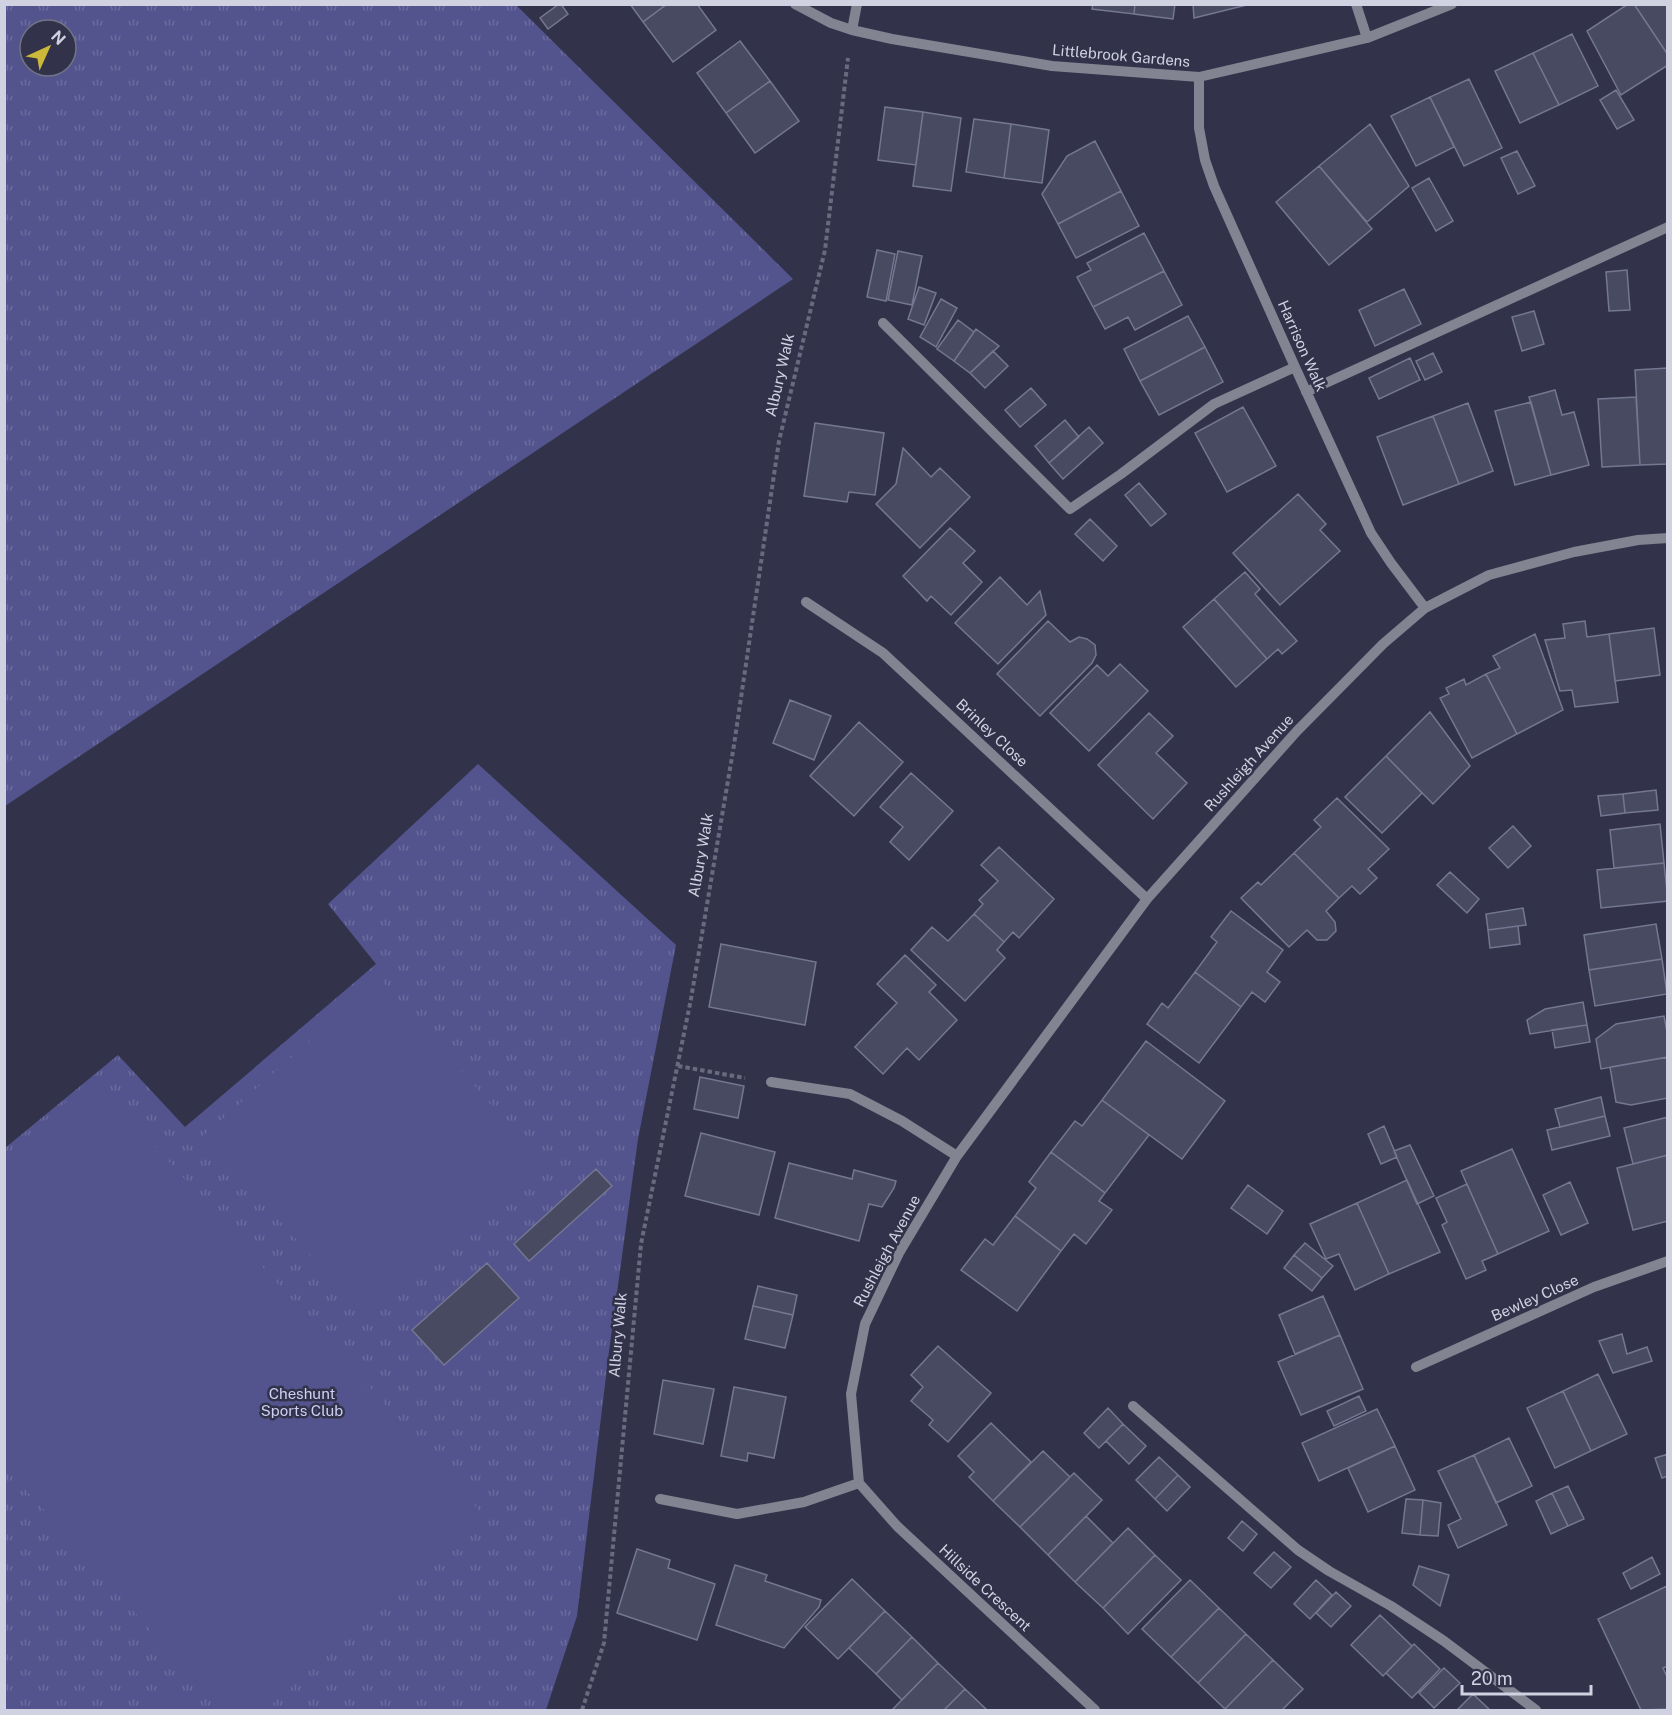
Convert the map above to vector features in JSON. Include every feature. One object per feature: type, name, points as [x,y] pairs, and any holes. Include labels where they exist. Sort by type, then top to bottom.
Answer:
[{"type":"street","name":"Littlebrook Gardens","points":[[795,4],[831,23],[892,39],[1052,66],[1199,77],[1367,38],[1452,4]]},
{"type":"street","points":[[852,30],[857,4]]},
{"type":"street","points":[[1356,4],[1367,38]]},
{"type":"street","name":"Harrison Walk","points":[[1199,77],[1199,128],[1215,186],[1371,533],[1390,563],[1425,608]]},
{"type":"street","points":[[1306,392],[1668,227]]},
{"type":"street","points":[[883,323],[1070,509],[1214,404],[1295,367]]},
{"type":"street","name":"Rushleigh Avenue","points":[[859,1483],[851,1394],[865,1324],[899,1253],[957,1156],[1147,899],[1297,731],[1383,644],[1425,608],[1489,575],[1574,552],[1638,540],[1668,538]]},
{"type":"street","name":"Brinley Close","points":[[806,602],[884,654],[1147,899]]},
{"type":"street","points":[[771,1082],[850,1094],[902,1121],[957,1156]]},
{"type":"street","name":"Bewley Close","points":[[1416,1367],[1594,1287],[1668,1261]]},
{"type":"street","points":[[1132,1406],[1298,1550],[1444,1641],[1536,1710]]},
{"type":"street","points":[[660,1499],[737,1514],[804,1502],[859,1483]]},
{"type":"street","name":"Hillside Crescent","points":[[859,1483],[897,1526],[1095,1710]]},
{"type":"path","name":"Albury Walk","points":[[582,1710],[604,1643],[641,1244],[692,999],[734,745],[779,441],[825,250],[852,30]]},
{"type":"path","points":[[678,1066],[771,1082]]},
{"type":"green space","points":[[5,4],[516,5],[793,279],[5,806]]},
{"type":"green space","name":"Cheshunt Sports Club","points":[[478,764],[676,945],[638,1139],[609,1351],[577,1616],[546,1710],[5,1710],[5,1148],[118,1055],[185,1127],[376,964],[328,904]]},
{"type":"green space","points":[[380,979],[541,1161],[365,1317],[204,1135]]},
{"type":"green space","points":[[94,1077],[484,1516],[265,1710],[221,1710],[5,1466],[5,1157]]},
{"type":"green space","points":[[174,1687],[197,1710],[150,1710]]},
{"type":"building","points":[[559,4],[568,14],[548,29],[540,18]]},
{"type":"building","points":[[630,4],[667,4],[643,22]]},
{"type":"building","points":[[667,4],[697,4],[716,30],[673,62],[643,22]]},
{"type":"building","points":[[1093,4],[1135,4],[1134,14],[1092,9]]},
{"type":"building","points":[[1135,4],[1175,4],[1173,19],[1134,14]]},
{"type":"building","points":[[1193,4],[1247,4],[1247,5],[1194,18]]},
{"type":"building","points":[[1628,4],[1634,4],[1668,55],[1668,65],[1621,95],[1587,31]]},
{"type":"building","points":[[1634,4],[1668,4],[1668,55]]},
{"type":"building","points":[[1572,34],[1598,86],[1559,105],[1533,53]]},
{"type":"building","points":[[740,41],[770,81],[726,113],[697,73]]},
{"type":"building","points":[[1533,53],[1559,105],[1520,123],[1495,71]]},
{"type":"building","points":[[1469,79],[1502,148],[1464,166],[1430,97]]},
{"type":"building","points":[[770,81],[799,121],[755,153],[726,113]]},
{"type":"building","points":[[1616,90],[1634,120],[1617,129],[1600,100]]},
{"type":"building","points":[[1430,97],[1454,147],[1416,166],[1391,116]]},
{"type":"building","points":[[885,107],[923,112],[916,165],[878,160]]},
{"type":"building","points":[[923,112],[961,118],[951,191],[913,186]]},
{"type":"building","points":[[974,119],[1011,124],[1004,178],[966,172]]},
{"type":"building","points":[[1011,124],[1049,130],[1042,183],[1004,178]]},
{"type":"building","points":[[1370,124],[1409,186],[1367,222],[1319,166]]},
{"type":"building","points":[[1095,141],[1121,191],[1058,224],[1042,194],[1067,156]]},
{"type":"building","points":[[1517,151],[1535,186],[1518,194],[1501,158]]},
{"type":"building","points":[[1319,166],[1372,229],[1329,265],[1276,202]]},
{"type":"building","points":[[1429,178],[1453,221],[1436,231],[1412,188]]},
{"type":"building","points":[[1121,191],[1139,226],[1076,258],[1058,224]]},
{"type":"building","points":[[1144,233],[1164,271],[1093,307],[1077,277],[1091,270],[1087,263]]},
{"type":"building","points":[[877,250],[895,254],[886,301],[867,297]]},
{"type":"building","points":[[898,251],[922,256],[912,305],[888,300]]},
{"type":"building","points":[[1627,270],[1630,310],[1609,311],[1606,272]]},
{"type":"building","points":[[1164,271],[1182,305],[1135,330],[1128,317],[1105,329],[1093,307]]},
{"type":"building","points":[[919,287],[936,293],[924,325],[908,319]]},
{"type":"building","points":[[1404,289],[1421,324],[1375,346],[1359,310]]},
{"type":"building","points":[[941,299],[957,308],[936,347],[920,337]]},
{"type":"building","points":[[1534,311],[1544,344],[1522,351],[1512,317]]},
{"type":"building","points":[[1188,316],[1205,347],[1140,381],[1124,349]]},
{"type":"building","points":[[958,320],[974,332],[954,361],[937,349]]},
{"type":"building","points":[[976,329],[999,346],[970,373],[954,361]]},
{"type":"building","points":[[1205,347],[1223,382],[1159,415],[1140,381]]},
{"type":"building","points":[[993,351],[1008,366],[985,388],[970,373]]},
{"type":"building","points":[[1433,353],[1442,372],[1425,380],[1416,361]]},
{"type":"building","points":[[1410,358],[1420,380],[1379,399],[1369,378]]},
{"type":"building","points":[[1668,368],[1668,464],[1640,465],[1635,370]]},
{"type":"building","points":[[1031,388],[1046,405],[1020,427],[1005,410]]},
{"type":"building","points":[[1555,390],[1562,415],[1574,412],[1589,465],[1551,475],[1529,397]]},
{"type":"building","points":[[1636,397],[1640,465],[1602,467],[1598,399]]},
{"type":"building","points":[[1531,402],[1551,475],[1515,485],[1495,411]]},
{"type":"building","points":[[1468,403],[1493,471],[1459,484],[1433,416]]},
{"type":"building","points":[[1243,407],[1276,466],[1227,492],[1195,433]]},
{"type":"building","points":[[1433,416],[1459,484],[1403,505],[1377,437]]},
{"type":"building","points":[[1065,420],[1079,437],[1049,463],[1035,446]]},
{"type":"building","points":[[815,423],[884,433],[875,495],[849,492],[847,502],[804,496]]},
{"type":"building","points":[[1089,427],[1103,443],[1063,479],[1049,463]]},
{"type":"building","points":[[903,448],[931,477],[940,468],[970,497],[920,548],[876,504],[896,484]]},
{"type":"building","points":[[1139,483],[1166,514],[1151,526],[1125,495]]},
{"type":"building","points":[[1298,494],[1326,524],[1320,530],[1340,551],[1280,605],[1233,553]]},
{"type":"building","points":[[1090,519],[1117,546],[1103,561],[1075,534]]},
{"type":"building","points":[[950,528],[975,551],[963,563],[982,582],[951,615],[931,596],[927,601],[903,576]]},
{"type":"building","points":[[1245,572],[1260,589],[1255,594],[1297,641],[1282,654],[1278,649],[1267,659],[1214,599]]},
{"type":"building","points":[[1000,577],[1027,605],[1040,591],[1046,615],[998,664],[955,623]]},
{"type":"building","points":[[1214,599],[1267,659],[1236,687],[1183,627]]},
{"type":"building","points":[[1048,621],[1070,642],[1079,637],[1087,639],[1095,645],[1096,655],[1092,663],[1040,716],[997,674]]},
{"type":"building","points":[[1585,621],[1587,637],[1609,634],[1618,702],[1575,707],[1572,690],[1560,691],[1545,640],[1565,638],[1563,624]]},
{"type":"building","points":[[1654,628],[1660,675],[1615,681],[1609,634]]},
{"type":"building","points":[[1535,634],[1563,710],[1517,734],[1486,674],[1500,668],[1493,656]]},
{"type":"building","points":[[1120,664],[1148,691],[1089,751],[1050,713],[1097,665],[1108,676]]},
{"type":"building","points":[[1486,674],[1517,734],[1472,758],[1440,698],[1449,694],[1446,688],[1464,679],[1466,685]]},
{"type":"building","points":[[790,700],[831,716],[814,760],[773,743]]},
{"type":"building","points":[[1430,712],[1470,766],[1433,804],[1386,756]]},
{"type":"building","points":[[1149,713],[1173,736],[1156,753],[1187,783],[1153,819],[1098,765]]},
{"type":"building","points":[[859,722],[903,762],[854,816],[810,776]]},
{"type":"building","points":[[1386,756],[1422,793],[1382,833],[1345,797]]},
{"type":"building","points":[[911,773],[953,811],[909,860],[890,842],[903,827],[880,807]]},
{"type":"building","points":[[1656,790],[1658,810],[1625,813],[1623,794]]},
{"type":"building","points":[[1623,794],[1625,813],[1601,816],[1598,796]]},
{"type":"building","points":[[1337,798],[1389,849],[1368,869],[1377,878],[1360,894],[1352,886],[1339,898],[1294,853],[1321,827],[1314,820]]},
{"type":"building","points":[[1660,824],[1664,863],[1614,868],[1610,830]]},
{"type":"building","points":[[1513,826],[1531,846],[1508,868],[1489,848]]},
{"type":"building","points":[[999,847],[1054,899],[1019,938],[1013,932],[1004,942],[974,914],[983,904],[979,900],[998,881],[981,865]]},
{"type":"building","points":[[1294,853],[1339,898],[1326,911],[1335,922],[1336,931],[1327,940],[1317,940],[1307,930],[1289,947],[1241,898],[1258,882],[1261,885]]},
{"type":"building","points":[[1664,863],[1668,901],[1601,908],[1597,870]]},
{"type":"building","points":[[1450,872],[1479,899],[1467,913],[1437,885]]},
{"type":"building","points":[[1523,908],[1526,925],[1488,930],[1486,914]]},
{"type":"building","points":[[1231,911],[1283,950],[1267,972],[1280,982],[1265,1002],[1252,992],[1241,1007],[1195,972],[1217,942],[1211,937]]},
{"type":"building","points":[[974,914],[1004,942],[997,950],[1005,958],[965,1001],[911,950],[932,927],[948,941]]},
{"type":"building","points":[[1656,924],[1662,959],[1589,970],[1584,935]]},
{"type":"building","points":[[1518,926],[1520,944],[1490,948],[1488,930]]},
{"type":"building","points":[[721,944],[816,962],[805,1025],[709,1007]]},
{"type":"building","points":[[905,955],[936,985],[929,992],[957,1020],[919,1060],[907,1048],[883,1074],[855,1047],[897,1003],[877,984]]},
{"type":"building","points":[[1662,959],[1667,994],[1595,1006],[1589,970]]},
{"type":"building","points":[[1195,972],[1241,1007],[1199,1063],[1147,1024],[1162,1003],[1168,1008]]},
{"type":"building","points":[[1583,1002],[1587,1025],[1530,1034],[1527,1020],[1545,1009]]},
{"type":"building","points":[[1664,1016],[1668,1037],[1668,1057],[1601,1069],[1596,1039],[1616,1024]]},
{"type":"building","points":[[1587,1025],[1590,1042],[1555,1048],[1552,1030]]},
{"type":"building","points":[[1146,1041],[1225,1101],[1182,1159],[1102,1100]]},
{"type":"building","points":[[1668,1057],[1668,1098],[1631,1105],[1616,1102],[1610,1067]]},
{"type":"building","points":[[700,1077],[744,1086],[738,1118],[694,1109]]},
{"type":"building","points":[[1601,1097],[1605,1116],[1560,1127],[1555,1109]]},
{"type":"building","points":[[1102,1100],[1149,1135],[1105,1193],[1051,1152],[1075,1121],[1082,1126]]},
{"type":"building","points":[[1605,1116],[1610,1136],[1552,1150],[1547,1130]]},
{"type":"building","points":[[1668,1117],[1668,1155],[1633,1164],[1624,1128]]},
{"type":"building","points":[[1384,1126],[1397,1157],[1381,1164],[1368,1134]]},
{"type":"building","points":[[701,1133],[775,1152],[759,1215],[685,1196]]},
{"type":"building","points":[[1410,1145],[1434,1196],[1417,1204],[1394,1151]]},
{"type":"building","points":[[1512,1149],[1549,1231],[1498,1254],[1461,1171]]},
{"type":"building","points":[[1051,1152],[1105,1193],[1099,1201],[1112,1210],[1086,1244],[1074,1234],[1061,1251],[1015,1216],[1036,1188],[1029,1182]]},
{"type":"building","points":[[1668,1155],[1668,1221],[1633,1230],[1617,1168]]},
{"type":"building","points":[[789,1163],[852,1179],[854,1170],[896,1181],[882,1207],[869,1204],[859,1241],[775,1218]]},
{"type":"building","points":[[596,1169],[612,1186],[529,1261],[514,1244]]},
{"type":"building","points":[[1407,1180],[1440,1252],[1389,1274],[1357,1203]]},
{"type":"building","points":[[1570,1182],[1588,1223],[1561,1235],[1543,1195]]},
{"type":"building","points":[[1467,1184],[1498,1254],[1482,1261],[1486,1270],[1466,1279],[1442,1225],[1447,1222],[1436,1198]]},
{"type":"building","points":[[1248,1185],[1283,1211],[1267,1234],[1231,1208]]},
{"type":"building","points":[[1357,1203],[1389,1274],[1355,1290],[1339,1254],[1326,1259],[1310,1224]]},
{"type":"building","points":[[1015,1216],[1061,1251],[1017,1311],[961,1270],[985,1239],[993,1245]]},
{"type":"building","points":[[1305,1243],[1333,1266],[1322,1278],[1294,1255]]},
{"type":"building","points":[[1294,1255],[1322,1278],[1312,1291],[1284,1268]]},
{"type":"building","points":[[487,1263],[519,1298],[444,1365],[412,1330]]},
{"type":"building","points":[[758,1286],[797,1295],[793,1315],[753,1306]]},
{"type":"building","points":[[1323,1296],[1340,1335],[1295,1354],[1279,1315]]},
{"type":"building","points":[[753,1306],[793,1315],[785,1348],[745,1339]]},
{"type":"building","points":[[1622,1334],[1627,1354],[1647,1347],[1652,1361],[1613,1373],[1599,1341]]},
{"type":"building","points":[[1340,1335],[1363,1389],[1301,1415],[1278,1362]]},
{"type":"building","points":[[938,1346],[991,1393],[948,1442],[929,1425],[933,1420],[911,1401],[923,1387],[911,1375]]},
{"type":"building","points":[[1598,1374],[1627,1434],[1591,1451],[1563,1391]]},
{"type":"building","points":[[663,1380],[714,1389],[703,1444],[654,1434]]},
{"type":"building","points":[[734,1387],[786,1397],[774,1458],[748,1453],[747,1461],[721,1456]]},
{"type":"building","points":[[1563,1391],[1591,1451],[1555,1468],[1527,1408]]},
{"type":"building","points":[[1359,1396],[1366,1411],[1334,1426],[1327,1411]]},
{"type":"building","points":[[1108,1408],[1123,1424],[1099,1448],[1084,1433]]},
{"type":"building","points":[[1377,1409],[1395,1446],[1319,1481],[1302,1443]]},
{"type":"building","points":[[991,1423],[1031,1462],[993,1501],[969,1477],[974,1472],[958,1456]]},
{"type":"building","points":[[1123,1424],[1146,1446],[1129,1464],[1106,1441]]},
{"type":"building","points":[[1509,1438],[1532,1486],[1496,1503],[1474,1455]]},
{"type":"building","points":[[1395,1446],[1415,1490],[1368,1512],[1348,1468]]},
{"type":"building","points":[[1043,1451],[1070,1477],[1020,1527],[993,1501]]},
{"type":"building","points":[[1668,1454],[1668,1476],[1662,1478],[1655,1458]]},
{"type":"building","points":[[1474,1455],[1507,1525],[1458,1548],[1448,1525],[1461,1519],[1438,1471]]},
{"type":"building","points":[[1159,1457],[1178,1475],[1155,1499],[1136,1480]]},
{"type":"building","points":[[1074,1473],[1102,1500],[1048,1555],[1020,1527]]},
{"type":"building","points":[[1178,1475],[1190,1487],[1167,1511],[1155,1499]]},
{"type":"building","points":[[1568,1486],[1584,1519],[1568,1526],[1552,1493]]},
{"type":"building","points":[[1552,1493],[1568,1526],[1551,1534],[1536,1501]]},
{"type":"building","points":[[1406,1499],[1423,1500],[1420,1535],[1402,1533]]},
{"type":"building","points":[[1423,1500],[1441,1503],[1438,1536],[1420,1535]]},
{"type":"building","points":[[1086,1516],[1113,1543],[1075,1582],[1048,1555]]},
{"type":"building","points":[[1242,1521],[1257,1534],[1243,1551],[1228,1538]]},
{"type":"building","points":[[1128,1528],[1155,1555],[1103,1608],[1075,1582]]},
{"type":"building","points":[[637,1549],[670,1560],[668,1568],[715,1584],[697,1640],[617,1613]]},
{"type":"building","points":[[1274,1552],[1291,1567],[1271,1588],[1254,1573]]},
{"type":"building","points":[[1155,1555],[1181,1580],[1128,1634],[1103,1608]]},
{"type":"building","points":[[1652,1557],[1660,1574],[1631,1589],[1623,1573]]},
{"type":"building","points":[[735,1565],[767,1575],[765,1581],[821,1600],[819,1607],[784,1648],[716,1625]]},
{"type":"building","points":[[1419,1566],[1449,1575],[1440,1606],[1413,1585]]},
{"type":"building","points":[[852,1579],[885,1611],[838,1659],[805,1627]]},
{"type":"building","points":[[1190,1580],[1219,1608],[1171,1657],[1142,1629]]},
{"type":"building","points":[[1316,1580],[1332,1595],[1310,1619],[1294,1604]]},
{"type":"building","points":[[1667,1586],[1668,1666],[1663,1668],[1668,1679],[1668,1709],[1641,1710],[1598,1619]]},
{"type":"building","points":[[1336,1592],[1351,1606],[1331,1627],[1316,1613]]},
{"type":"building","points":[[1219,1608],[1246,1634],[1198,1683],[1171,1657]]},
{"type":"building","points":[[885,1611],[912,1637],[876,1674],[849,1648]]},
{"type":"building","points":[[1380,1615],[1412,1646],[1383,1676],[1351,1645]]},
{"type":"building","points":[[1246,1634],[1273,1660],[1225,1709],[1198,1683]]},
{"type":"building","points":[[912,1637],[938,1663],[902,1700],[876,1674]]},
{"type":"building","points":[[1414,1644],[1440,1669],[1412,1698],[1386,1673]]},
{"type":"building","points":[[1273,1660],[1303,1689],[1282,1710],[1226,1710],[1225,1709]]},
{"type":"building","points":[[938,1663],[965,1689],[944,1710],[892,1710]]},
{"type":"building","points":[[1444,1668],[1460,1683],[1434,1708],[1419,1693]]},
{"type":"building","points":[[965,1689],[987,1710],[944,1710]]},
{"type":"building","points":[[1473,1694],[1490,1710],[1457,1710]]}]
